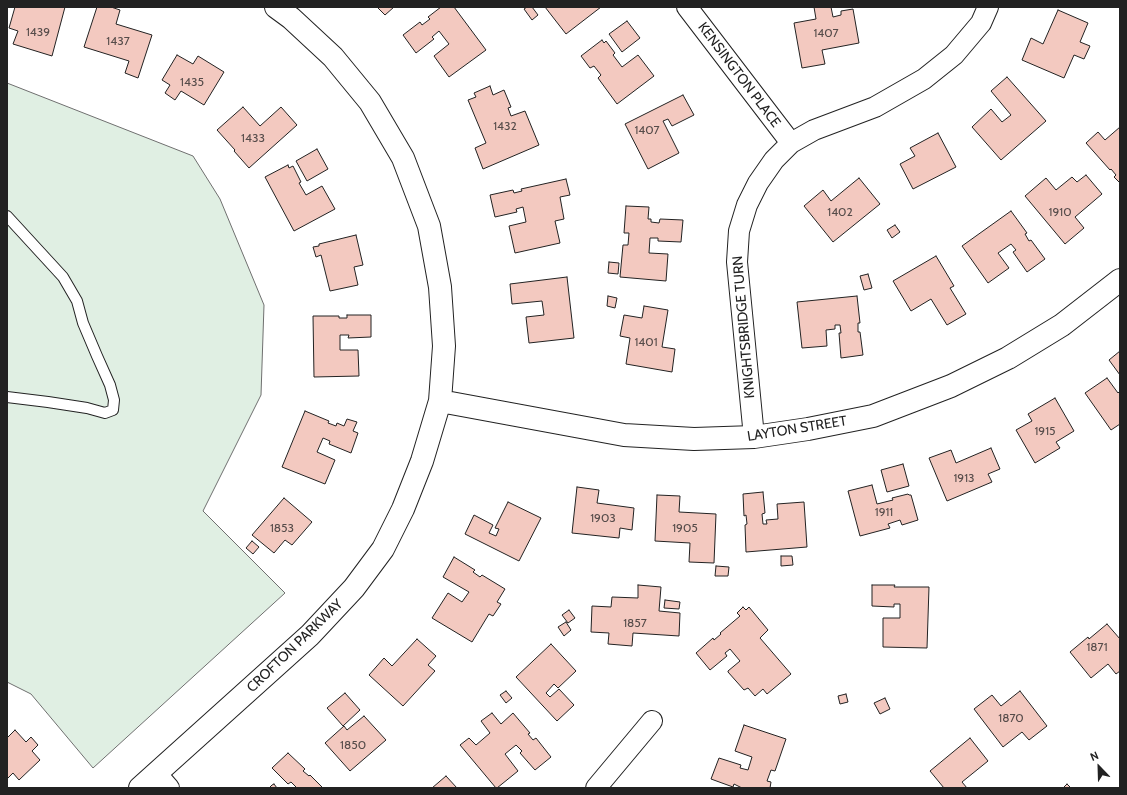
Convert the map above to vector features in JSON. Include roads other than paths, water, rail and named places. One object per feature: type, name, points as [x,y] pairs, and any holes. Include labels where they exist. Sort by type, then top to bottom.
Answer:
[{"type":"street","name":"CROFTON PARKWAY","points":[[140,788],[163,781],[310,635],[354,588],[383,549],[403,509],[422,461],[440,401],[444,346],[440,287],[429,226],[403,158],[370,102],[333,57],[291,18],[276,7]]},
{"type":"street","name":"KENSINGTON PLACE","points":[[687,7],[791,143]]},
{"type":"street","name":"KNIGHTSBRIDGE TURN","points":[[754,437],[737,262],[739,231],[746,205],[758,183],[774,160],[791,143],[814,130],[875,107],[924,79],[954,55],[980,23],[988,7]]},
{"type":"street","name":"LAYTON STREET","points":[[440,401],[624,435],[694,440],[754,437],[808,429],[873,416],[951,386],[1008,358],[1055,329],[1120,280]]},
{"type":"street","points":[[596,788],[652,721]]},
{"type":"lane","points":[[7,216],[63,277],[77,301],[83,323],[96,356],[110,385],[114,400],[113,410],[105,413],[87,408],[7,397]]}]
